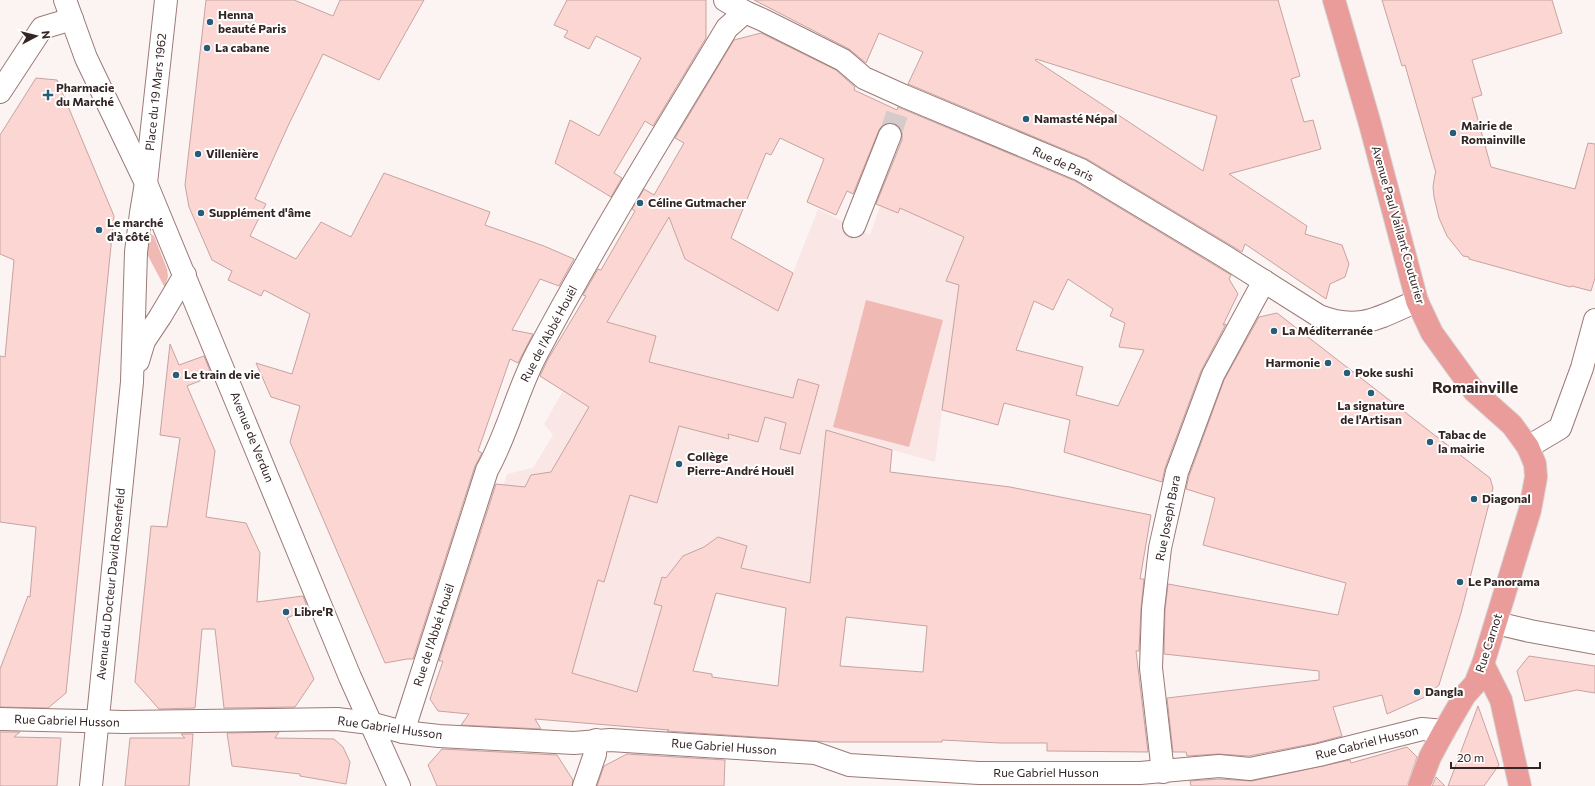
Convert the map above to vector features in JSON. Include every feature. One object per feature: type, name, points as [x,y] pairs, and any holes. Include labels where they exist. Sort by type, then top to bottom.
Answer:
[{"type":"main road","name":"Avenue Paul Vaillant Couturier","points":[[1334,0],[1370,124],[1417,301],[1432,333],[1474,391],[1512,426],[1528,447],[1535,464],[1535,489]]},
{"type":"main road","name":"Rue Carnot","points":[[1419,786],[1430,757],[1465,695],[1475,684],[1483,664],[1526,526],[1535,489]]},
{"type":"main road","points":[[1483,664],[1501,700],[1520,786]]},
{"type":"street","name":"Place du 19 Mars 1962","points":[[146,183],[166,0]]},
{"type":"street","name":"Rue de Paris","points":[[725,0],[745,12],[843,60],[864,78],[901,104],[1081,170],[1319,316],[1333,322],[1345,323],[1370,321],[1417,301]]},
{"type":"street","name":"Avenue de Verdun","points":[[69,9],[86,58],[146,183],[370,723],[399,786]]},
{"type":"street","points":[[0,92],[42,28],[69,9]]},
{"type":"street","name":"Rue de l'Abbé Houël","points":[[403,732],[487,470],[498,450],[528,371],[609,224],[727,28],[745,12]]},
{"type":"street","points":[[854,226],[890,135]]},
{"type":"street","name":"Avenue du Docteur David Rosenfeld","points":[[91,786],[132,382],[136,252],[146,183]]},
{"type":"street","name":"Avenue du Docteur David Rosenfeld","points":[[132,382],[144,341],[185,275]]},
{"type":"street","name":"Rue Joseph Bara","points":[[1162,772],[1151,668],[1154,609],[1160,548],[1177,472],[1213,375],[1264,281]]},
{"type":"street","points":[[1528,447],[1560,428],[1582,368],[1595,320]]},
{"type":"street","points":[[1496,623],[1595,643]]},
{"type":"street","name":"Rue Gabriel Husson","points":[[0,719],[98,722],[337,719],[370,723],[403,732],[440,736],[574,743],[610,740],[815,754],[849,765],[971,772],[1093,774],[1162,772],[1219,766],[1242,768],[1261,767],[1319,755],[1422,729],[1444,731]]},
{"type":"street","points":[[584,786],[595,754],[596,740]]},
{"type":"shaded area","name":"Collège Pierre-André Houël","points":[[654,195],[793,273],[818,209],[870,235],[880,206],[897,213],[900,208],[964,237],[946,280],[959,285],[935,462],[826,431],[810,583],[726,564],[694,667],[679,731],[559,721],[597,583],[551,570],[485,544],[507,474],[533,468],[553,435],[544,424],[563,391],[542,378],[549,367],[545,365],[640,203]]},
{"type":"shaded area","points":[[151,234],[154,236],[167,269],[168,276],[165,288],[146,252],[148,235]]},
{"type":"shaded area","points":[[866,300],[943,320],[909,447],[833,427]]},
{"type":"building","points":[[206,0],[294,0],[333,16],[340,0],[424,0],[379,80],[323,54],[255,199],[266,204],[250,236],[296,259],[321,222],[351,237],[384,173],[490,212],[485,225],[544,246],[574,259],[559,286],[540,279],[512,330],[533,334],[518,363],[510,359],[478,451],[482,453],[475,466],[413,659],[385,663],[290,442],[300,406],[271,397],[256,363],[292,374],[310,314],[264,290],[261,296],[228,280],[232,271],[212,260],[189,207],[185,185]]},
{"type":"building","points":[[567,0],[706,0],[706,38],[653,126],[645,121],[614,173],[622,178],[611,197],[555,163],[570,120],[599,136],[641,58],[596,36],[589,49],[564,37],[568,31],[554,25]]},
{"type":"building","points":[[754,0],[1278,0],[1300,76],[1291,79],[1304,122],[1313,120],[1321,149],[1229,174],[1307,226],[1305,234],[1342,245],[1349,264],[1345,277],[1330,284],[1326,299],[1245,244],[1242,252],[1087,159],[908,84],[923,52],[879,33],[866,63],[849,49]],"holes":[[[1036,59],[1217,116],[1203,171],[1035,60]]]},
{"type":"building","name":"Mairie de Romainville","points":[[1382,0],[1552,0],[1562,33],[1472,60],[1482,95],[1472,98],[1491,167],[1575,189],[1588,143],[1595,144],[1595,278],[1591,291],[1572,286],[1570,287],[1469,259],[1469,257],[1463,256],[1447,236],[1439,218],[1434,197],[1433,187],[1436,173],[1405,65],[1402,66]]},
{"type":"building","points":[[761,33],[836,70],[855,87],[854,90],[897,110],[898,107],[1075,181],[1231,275],[1229,279],[1238,294],[1223,325],[1226,324],[1201,371],[1165,468],[1162,482],[1064,452],[1070,420],[1004,403],[998,425],[942,410],[959,285],[946,281],[964,237],[900,208],[898,213],[876,204],[902,140],[900,127],[894,123],[888,123],[883,125],[879,130],[853,194],[847,191],[836,215],[807,202],[824,159],[780,138],[771,155],[766,153],[731,238],[793,273],[778,311],[685,259],[669,217],[607,322],[656,336],[649,362],[793,398],[798,379],[819,385],[800,454],[780,449],[786,423],[765,417],[758,442],[728,434],[729,439],[679,426],[657,503],[630,495],[604,582],[598,580],[572,673],[637,692],[662,606],[654,604],[662,577],[666,578],[683,556],[704,547],[718,537],[747,546],[741,568],[810,583],[826,430],[892,450],[890,472],[1010,487],[1151,515],[1140,579],[1144,579],[1139,651],[1136,651],[1148,752],[1047,751],[1047,743],[1000,743],[942,740],[942,742],[830,742],[667,731],[669,730],[535,719],[541,729],[461,725],[469,714],[438,711],[430,699],[443,661],[439,661],[496,484],[525,487],[531,475],[551,472],[589,407],[540,376],[548,359],[586,296],[583,295],[598,269],[601,270],[635,211],[632,209],[644,189],[654,195],[684,143],[675,138],[734,40]],"holes":[[[1068,279],[1113,309],[1110,316],[1125,323],[1119,347],[1144,350],[1118,406],[1076,395],[1083,367],[1016,350],[1034,301],[1053,310]],[[716,593],[786,608],[778,686],[712,677],[712,674],[693,671]],[[846,617],[927,626],[923,672],[840,666]]]},
{"type":"building","points":[[36,78],[57,80],[114,216],[66,693],[48,708],[0,707],[0,669],[28,596],[30,597],[36,527],[0,522],[0,356],[5,357],[14,260],[0,254],[0,135]]},
{"type":"building","points":[[1277,313],[1490,478],[1493,488],[1461,613],[1439,685],[1425,697],[1387,714],[1382,695],[1333,707],[1342,736],[1316,743],[1249,756],[1218,754],[1187,756],[1186,752],[1173,752],[1167,698],[1319,680],[1319,671],[1164,654],[1165,610],[1168,584],[1338,615],[1346,583],[1203,545],[1215,498],[1186,489],[1189,476],[1224,380],[1259,317]]},
{"type":"building","points":[[170,344],[179,365],[204,356],[212,376],[187,386],[215,451],[206,517],[246,523],[260,553],[257,602],[303,596],[308,609],[287,618],[314,679],[295,707],[224,708],[215,629],[202,629],[195,708],[159,709],[135,682],[151,526],[167,527],[180,438],[160,435]]},
{"type":"building","points":[[1529,656],[1595,666],[1595,693],[1577,690],[1525,701],[1517,671]]},
{"type":"building","points":[[1478,706],[1499,765],[1484,786],[1448,786]]},
{"type":"building","points":[[0,732],[20,732],[14,737],[61,738],[57,786],[0,786]]},
{"type":"building","points":[[279,732],[275,738],[334,739],[343,747],[350,762],[346,784],[300,776],[300,774],[232,766],[227,733]]},
{"type":"building","points":[[181,734],[193,734],[189,786],[125,786],[130,738],[185,738]]},
{"type":"building","points":[[1407,747],[1417,757],[1407,786],[1191,786],[1190,781],[1219,779],[1252,781],[1350,760],[1351,763]]},
{"type":"building","points":[[442,749],[557,755],[573,780],[572,786],[437,786],[428,765]]},
{"type":"building","points":[[627,754],[725,760],[724,786],[597,786],[604,766]]},
{"type":"building","points":[[1436,777],[1445,786],[1432,786]]},
{"type":"tunnel","points":[[890,135],[898,111]]},
{"type":"place","name":"Henna beauté Paris","points":[[210,22]]},
{"type":"place","name":"La cabane","points":[[207,48]]},
{"type":"place","name":"Pharmacie du Marché","points":[[48,95]]},
{"type":"place","name":"Namasté Népal","points":[[1026,119]]},
{"type":"place","name":"Mairie de Romainville","points":[[1453,133]]},
{"type":"place","name":"Villenière","points":[[198,154]]},
{"type":"place","name":"Céline Gutmacher","points":[[640,203]]},
{"type":"place","name":"Supplément d'âme","points":[[201,213]]},
{"type":"place","name":"Le marché d'à côté","points":[[99,230]]},
{"type":"place","name":"La Méditerranée","points":[[1274,331]]},
{"type":"place","name":"Harmonie","points":[[1328,363]]},
{"type":"place","name":"Poke sushi","points":[[1347,373]]},
{"type":"place","name":"Le train de vie","points":[[176,375]]},
{"type":"place","name":"La signature de l'Artisan","points":[[1371,393]]},
{"type":"place","name":"Tabac de la mairie","points":[[1430,442]]},
{"type":"place","name":"Collège Pierre-André Houël","points":[[679,464]]},
{"type":"place","name":"Diagonal","points":[[1474,499]]},
{"type":"place","name":"Le Panorama","points":[[1460,582]]},
{"type":"place","name":"Libre'R","points":[[286,612]]},
{"type":"place","name":"Dangla","points":[[1417,692]]},
{"type":"district","name":"Romainville","points":[[1475,387]]}]
